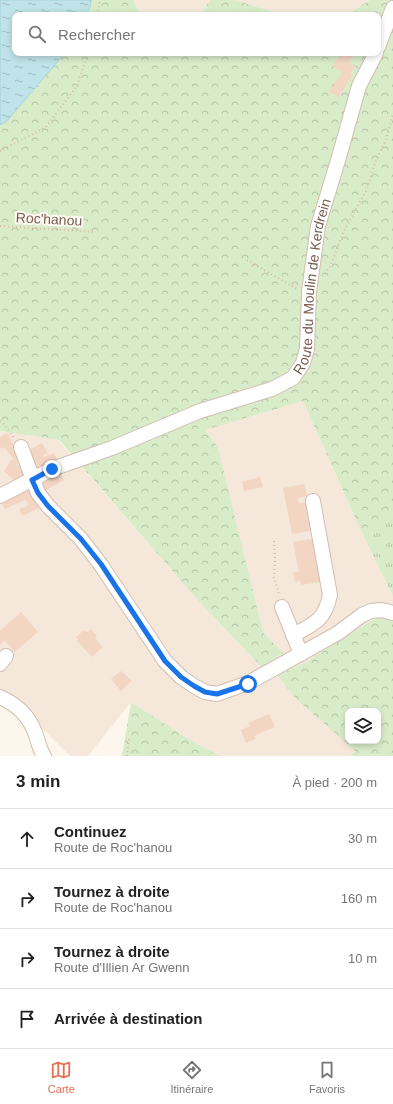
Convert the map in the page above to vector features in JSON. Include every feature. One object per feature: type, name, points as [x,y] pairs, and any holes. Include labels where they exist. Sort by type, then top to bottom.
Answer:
[{"type":"street","name":"Route du Moulin de Kerdrein","points":[[381,38],[393,8]]},
{"type":"street","name":"Route du Moulin de Kerdrein","points":[[0,496],[52,469],[112,448],[200,411],[272,389],[293,378],[304,363],[307,349],[309,292],[318,226],[359,86],[374,56]]},
{"type":"street","points":[[21,447],[38,493],[48,506],[81,539],[101,564],[165,661],[181,677],[205,692],[217,694],[248,684],[338,633],[362,615],[371,611],[387,611]]},
{"type":"street","points":[[293,635],[319,620],[328,606],[330,595],[313,501]]},
{"type":"street","points":[[282,607],[301,654]]},
{"type":"street","points":[[0,697],[9,701],[24,713],[31,724],[44,756]]},
{"type":"path","points":[[98,12],[100,0]]},
{"type":"path","points":[[0,150],[46,127],[77,86],[87,56]]},
{"type":"path","points":[[322,277],[330,267],[342,233],[367,189],[376,160],[386,140],[393,114]]},
{"type":"path","name":"Roc'hanou","points":[[0,226],[96,232]]},
{"type":"path","points":[[247,260],[297,288],[309,292]]},
{"type":"path","points":[[0,421],[5,425],[21,447]]},
{"type":"path","points":[[274,541],[274,577],[282,607]]},
{"type":"path","points":[[127,756],[130,739]]},
{"type":"shaded area","points":[[133,0],[210,0],[203,12],[139,12]]},
{"type":"shaded area","points":[[234,0],[370,0],[351,12],[275,12]]},
{"type":"shaded area","points":[[303,401],[361,531],[393,596],[393,607],[306,662],[277,675],[295,698],[345,742],[345,744],[355,751],[350,756],[221,756],[195,743],[131,702],[88,756],[70,756],[22,708],[0,701],[0,431],[58,440],[201,604],[262,667],[283,653],[263,632],[218,447],[205,430]]},
{"type":"green space","points":[[91,0],[133,0],[139,12],[88,12]]},
{"type":"green space","points":[[210,0],[234,0],[275,12],[203,12]]},
{"type":"green space","points":[[370,0],[393,0],[393,513],[361,531],[303,401],[205,430],[218,447],[263,632],[283,653],[262,667],[201,604],[59,440],[0,431],[0,125],[6,122],[62,56],[381,56],[381,12],[351,12]]},
{"type":"green space","points":[[393,513],[393,596],[361,531]]},
{"type":"green space","points":[[393,607],[393,756],[350,756],[355,751],[347,744],[381,744],[381,708],[345,708],[345,742],[295,698],[277,675],[306,662]]},
{"type":"green space","points":[[131,702],[195,743],[221,756],[122,756]]},
{"type":"water","points":[[0,0],[91,0],[88,12],[12,12],[12,56],[62,56],[6,122],[0,125]]},
{"type":"building","points":[[339,56],[353,56],[349,62],[355,66],[350,74],[352,75],[339,97],[329,92],[342,72],[333,66]]},
{"type":"building","points":[[7,433],[22,459],[17,464],[27,472],[17,483],[4,471],[12,459],[16,462],[4,447],[1,449],[0,447],[0,437]]},
{"type":"building","points":[[42,443],[48,453],[43,455],[44,457],[54,453],[58,462],[36,474],[26,451]]},
{"type":"building","points":[[60,472],[64,480],[42,492],[37,483]]},
{"type":"building","points":[[260,477],[263,487],[244,491],[242,482]]},
{"type":"building","points":[[304,484],[307,496],[298,498],[299,503],[308,502],[313,530],[292,534],[283,488]]},
{"type":"building","points":[[29,489],[41,507],[22,516],[19,509],[29,505],[25,500],[5,509],[0,500]]},
{"type":"building","points":[[312,539],[320,582],[301,585],[300,581],[295,582],[293,572],[299,572],[293,542]]},
{"type":"building","points":[[21,612],[38,632],[15,652],[4,640],[0,645],[0,631]]},
{"type":"building","points":[[91,629],[97,636],[95,638],[103,647],[92,657],[77,641],[78,640],[76,637],[84,630],[87,632]]},
{"type":"building","points":[[121,671],[132,681],[121,691],[111,679]]},
{"type":"building","points":[[269,714],[275,727],[254,736],[256,739],[246,743],[241,730],[250,726],[248,723]]},
{"type":"route","points":[[52,469],[32,480],[38,493],[48,506],[81,539],[101,564],[165,661],[181,677],[205,692],[217,694],[248,684]]}]
